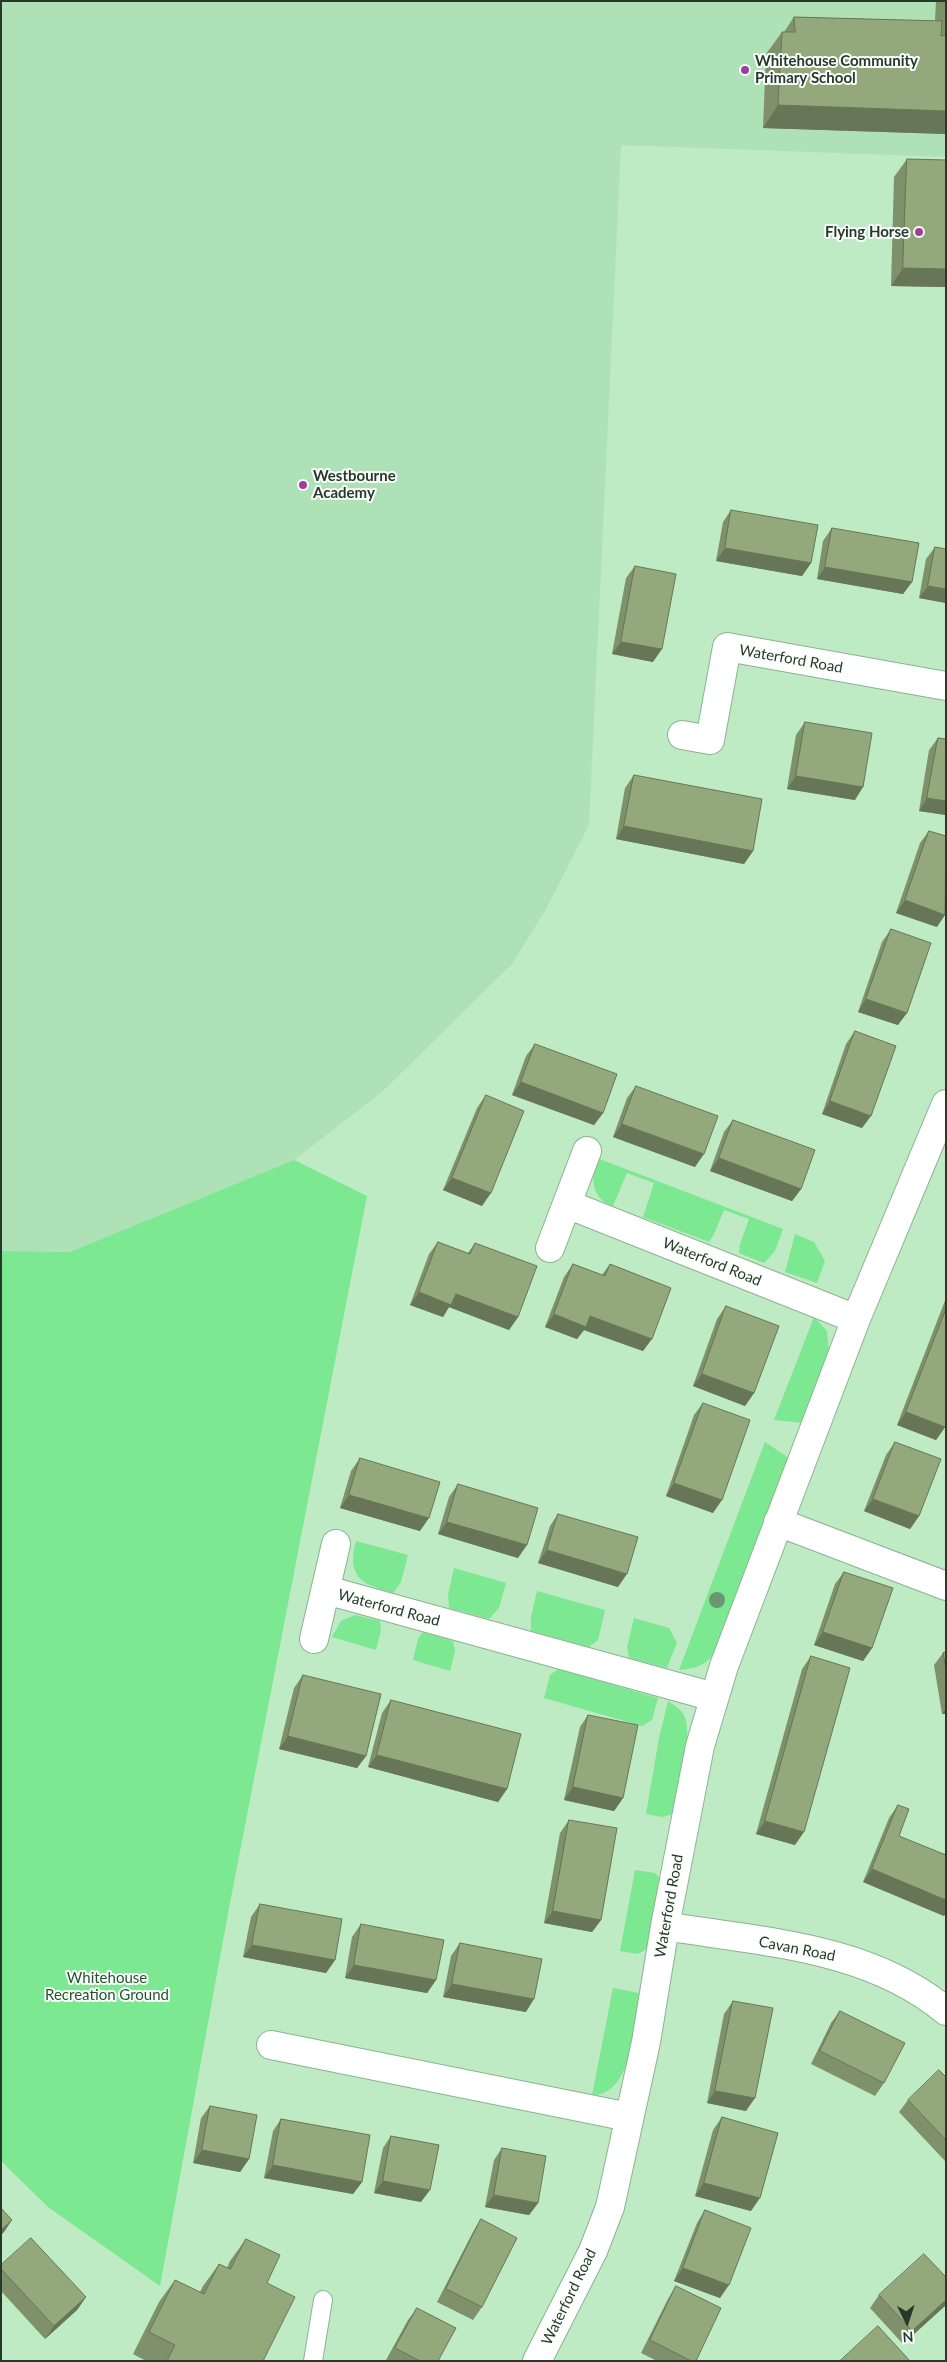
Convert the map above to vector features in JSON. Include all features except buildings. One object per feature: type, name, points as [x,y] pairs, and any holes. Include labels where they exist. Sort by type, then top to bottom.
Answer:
[{"type":"street","name":"Waterford Road","points":[[682,735],[710,740],[727,648],[946,686]]},
{"type":"street","name":"Waterford Road","points":[[537,2361],[593,2250],[610,2207],[646,2042],[665,1926],[700,1746],[714,1697],[778,1522],[856,1319],[944,1117]]},
{"type":"street","points":[[550,1248],[587,1151]]},
{"type":"street","name":"Waterford Road","points":[[567,1204],[856,1319]]},
{"type":"street","points":[[778,1522],[946,1586]]},
{"type":"street","name":"Waterford Road","points":[[314,1639],[336,1544]]},
{"type":"street","name":"Waterford Road","points":[[326,1590],[714,1697]]},
{"type":"street","name":"Cavan Road","points":[[665,1926],[828,1952],[897,1977],[929,1997],[946,2011]]},
{"type":"street","points":[[271,2045],[629,2117]]},
{"type":"lane","points":[[313,2361],[323,2300]]},
{"type":"shaded area","name":"Westbourne Academy","points":[[1,1],[946,1],[946,157],[621,145],[589,825],[546,909],[512,964],[382,1092],[294,1160],[70,1252],[1,1251]]},
{"type":"green space","points":[[597,1158],[783,1229],[775,1251],[764,1263],[739,1253],[740,1244],[749,1219],[724,1210],[709,1242],[643,1217],[654,1183],[627,1173],[613,1206],[606,1203],[600,1198],[594,1186],[593,1172]]},
{"type":"green space","name":"Whitehouse Recreation Ground","points":[[294,1160],[367,1196],[229,1908],[160,2286],[48,2207],[1,2161],[1,1251],[70,1252]]},
{"type":"green space","points":[[795,1234],[814,1242],[825,1261],[817,1283],[785,1272]]},
{"type":"green space","points":[[814,1317],[827,1331],[829,1353],[802,1423],[774,1420]]},
{"type":"green space","points":[[765,1442],[789,1458],[716,1650],[705,1663],[690,1669],[679,1670]]},
{"type":"green space","points":[[356,1541],[408,1555],[401,1582],[393,1593],[373,1586],[359,1578],[353,1563]]},
{"type":"green space","points":[[454,1568],[506,1583],[499,1608],[489,1619],[449,1608],[448,1595]]},
{"type":"green space","points":[[537,1591],[605,1610],[598,1640],[589,1647],[531,1631],[531,1617]]},
{"type":"green space","points":[[355,1615],[380,1621],[381,1630],[376,1650],[332,1637],[341,1621]]},
{"type":"green space","points":[[634,1618],[669,1628],[677,1643],[667,1668],[629,1658],[627,1647]]},
{"type":"green space","points":[[423,1632],[453,1641],[455,1651],[450,1671],[413,1660],[418,1639]]},
{"type":"green space","points":[[558,1669],[658,1698],[652,1720],[642,1726],[544,1698],[550,1675]]},
{"type":"green space","points":[[668,1701],[684,1714],[687,1739],[684,1765],[673,1814],[662,1817],[646,1814],[659,1738]]},
{"type":"green space","points":[[635,1870],[655,1873],[661,1879],[648,1948],[638,1954],[620,1951]]},
{"type":"green space","points":[[613,1988],[639,1993],[633,2039],[624,2071],[616,2084],[606,2092],[592,2095]]},
{"type":"place","name":"Whitehouse Community Primary School","points":[[745,70]]},
{"type":"place","name":"Flying Horse","points":[[919,232]]},
{"type":"place","name":"Westbourne Academy","points":[[303,485]]}]
